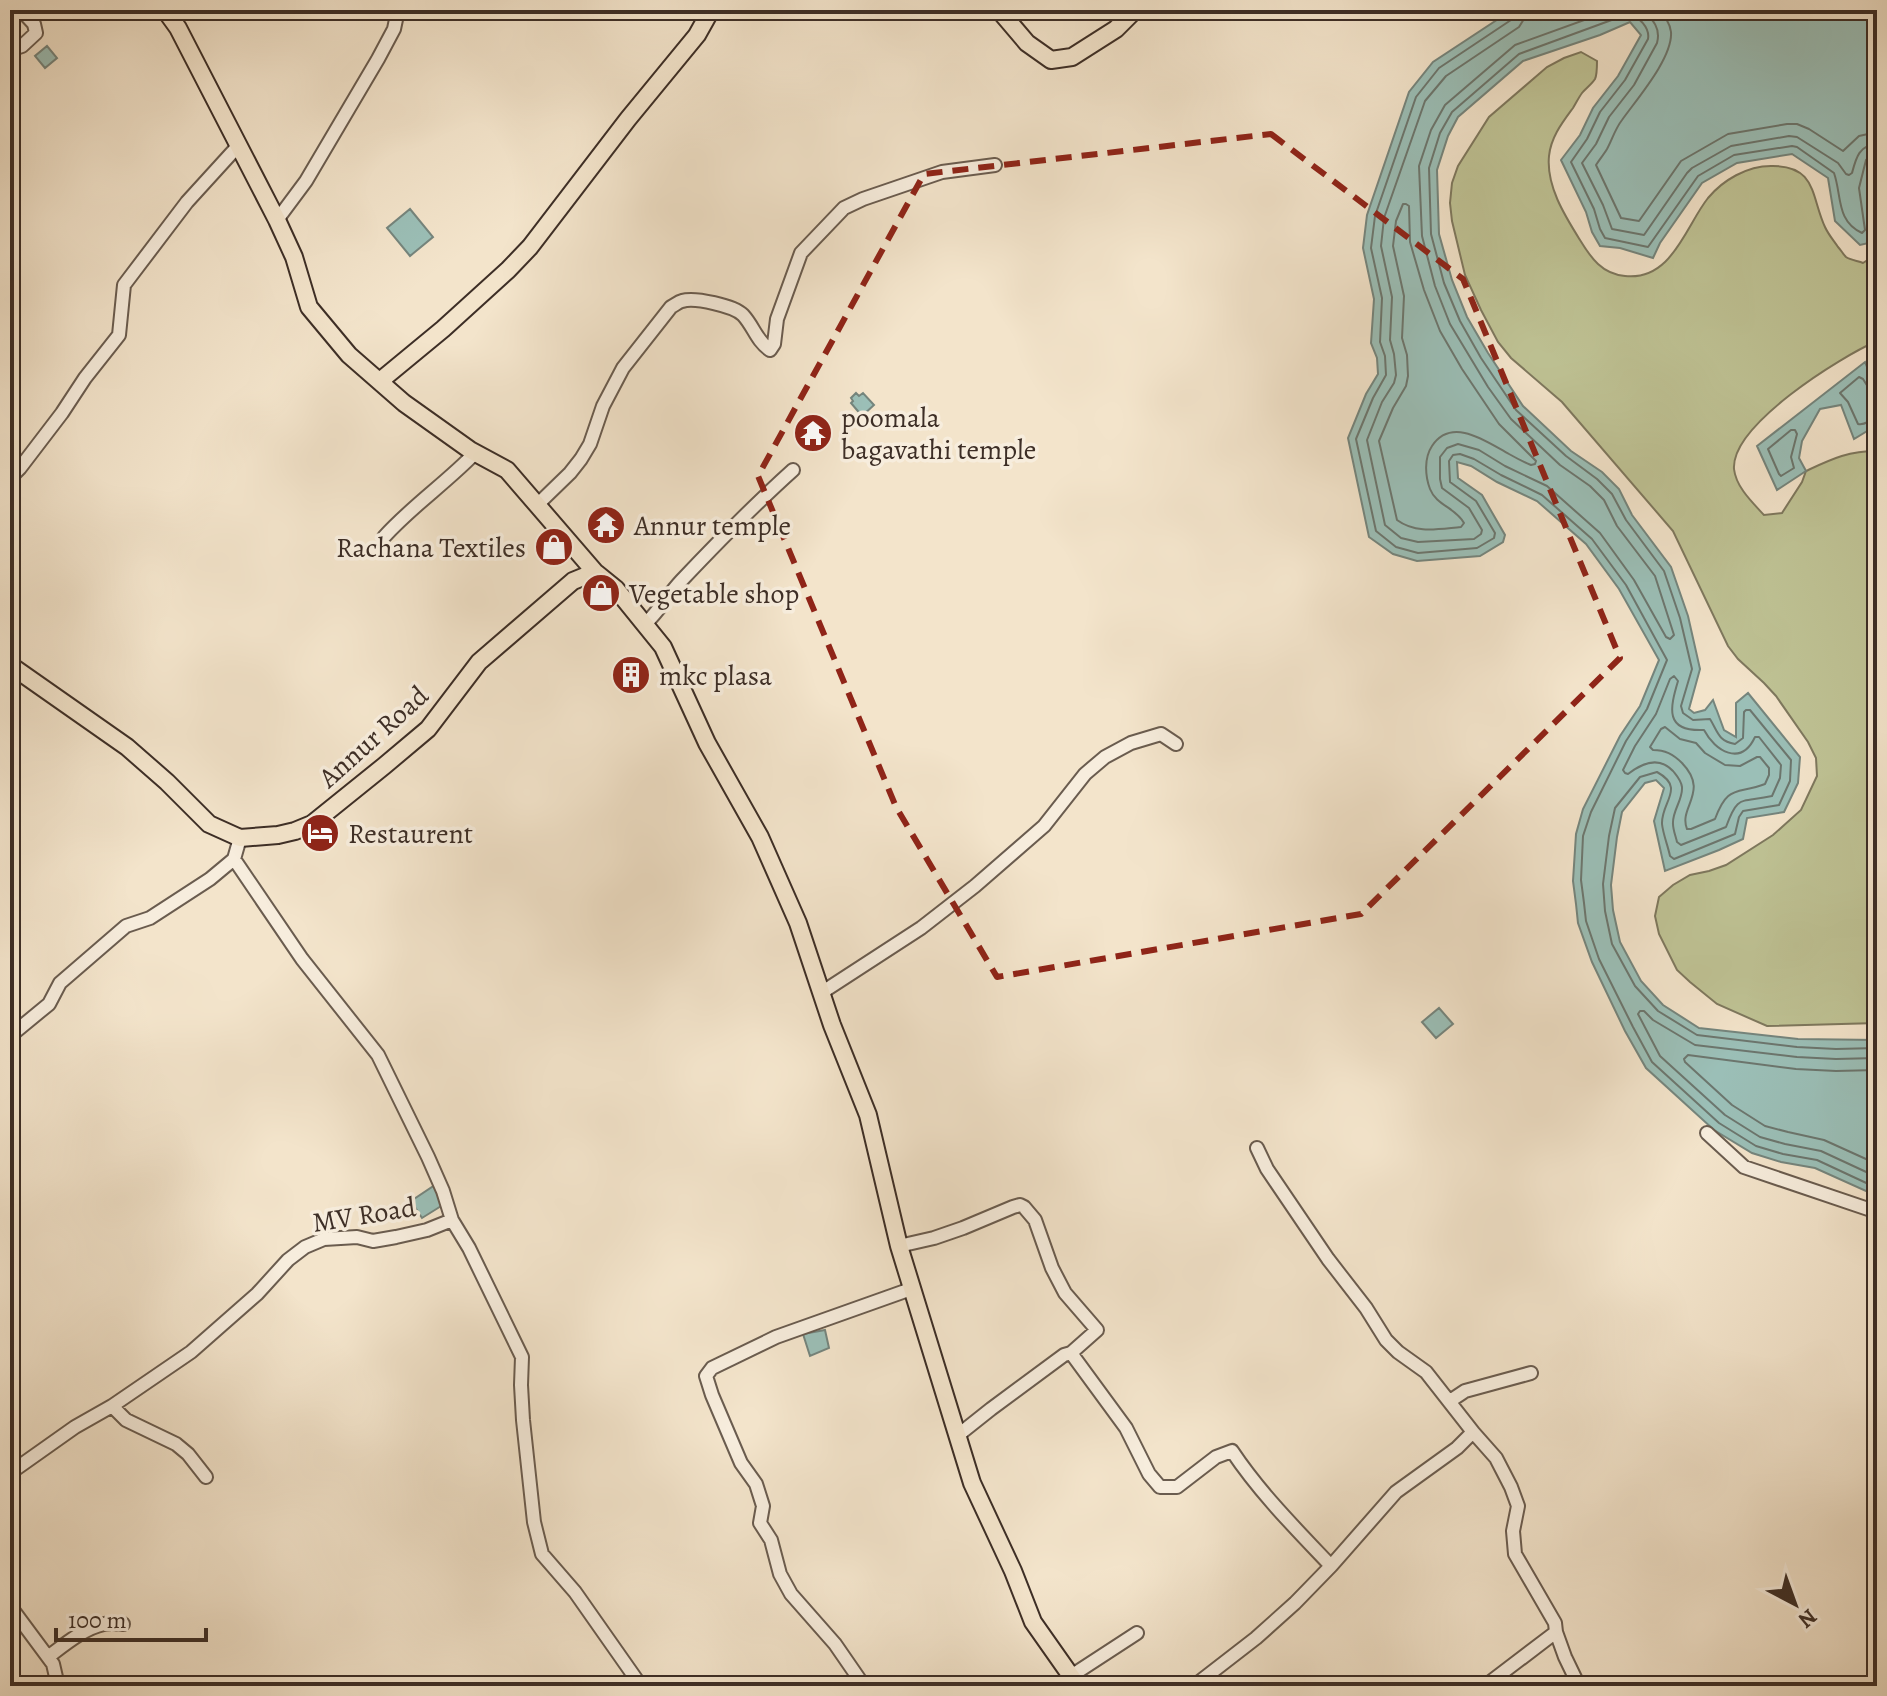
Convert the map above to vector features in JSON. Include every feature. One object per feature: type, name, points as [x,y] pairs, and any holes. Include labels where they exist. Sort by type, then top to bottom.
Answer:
[{"type":"main road","points":[[165,10],[178,28],[277,220],[294,257],[309,307],[349,355],[404,403],[475,453],[507,470],[595,572],[616,589],[663,647],[707,743],[760,837],[798,923],[832,1025],[868,1115],[911,1289],[972,1483],[1033,1622],[1075,1681]]},
{"type":"main road","points":[[380,381],[443,329],[530,247],[697,35],[711,10]]},
{"type":"main road","points":[[999,10],[1027,43],[1051,60],[1072,57],[1116,29],[1135,10]]},
{"type":"main road","name":"Annur Road","points":[[240,838],[278,835],[312,824],[428,729],[479,662],[573,581],[595,572]]},
{"type":"main road","points":[[10,665],[127,747],[209,824],[240,838]]},
{"type":"street","points":[[10,50],[22,46],[36,33],[34,24],[21,10]]},
{"type":"street","points":[[277,220],[306,181],[378,59],[394,29],[398,10]]},
{"type":"street","points":[[10,478],[119,335],[124,285],[187,202],[238,146]]},
{"type":"street","points":[[537,505],[581,459],[623,368],[671,307],[689,301],[739,311],[749,322],[755,336],[770,350],[774,344],[777,319],[801,253],[844,208],[942,172],[995,165]]},
{"type":"street","points":[[384,537],[401,518],[475,453]]},
{"type":"street","points":[[645,624],[679,583],[793,470]]},
{"type":"street","points":[[821,993],[921,928],[975,886],[1044,826],[1085,774],[1105,757],[1131,743],[1161,734],[1176,744]]},
{"type":"street","points":[[10,1036],[49,1004],[60,983],[126,926],[150,918],[210,879],[234,859],[240,838]]},
{"type":"street","name":"MV Road","points":[[10,1473],[191,1352],[305,1247],[324,1239],[357,1237],[373,1241],[396,1237],[452,1220],[428,1157],[378,1055],[302,959],[234,859]]},
{"type":"street","points":[[1707,1133],[1744,1167],[1877,1212]]},
{"type":"street","points":[[1257,1148],[1267,1169],[1386,1340],[1426,1372],[1496,1458],[1518,1506],[1513,1531],[1515,1554],[1555,1623],[1565,1657],[1579,1686]]},
{"type":"street","points":[[899,1246],[949,1233],[1020,1205],[1035,1220],[1052,1268],[1065,1293],[1097,1330],[1071,1353],[1064,1355],[957,1436]]},
{"type":"street","points":[[452,1220],[522,1357],[523,1420],[534,1522],[542,1554],[575,1592],[641,1686]]},
{"type":"street","points":[[864,1686],[835,1644],[791,1594],[780,1574],[771,1540],[760,1523],[763,1506],[756,1484],[741,1463],[706,1376],[712,1368],[776,1337],[911,1289]]},
{"type":"street","points":[[1071,1353],[1126,1428],[1149,1474],[1160,1487],[1177,1487],[1216,1457],[1232,1451],[1273,1503],[1331,1566]]},
{"type":"street","points":[[1450,1401],[1465,1391],[1531,1373]]},
{"type":"street","points":[[112,1406],[126,1420],[176,1444],[206,1477]]},
{"type":"street","points":[[1194,1686],[1295,1603],[1396,1492],[1457,1448],[1473,1432]]},
{"type":"street","points":[[10,1606],[53,1664],[55,1686]]},
{"type":"street","points":[[48,1657],[63,1645],[104,1623],[123,1624]]},
{"type":"street","points":[[1485,1686],[1556,1632]]},
{"type":"street","points":[[1075,1681],[1137,1633]]},
{"type":"highlighted area","points":[[1271,134],[1463,279],[1620,658],[1361,914],[997,977],[896,807],[758,476],[924,174]]},
{"type":"green space","points":[[1581,52],[1597,61],[1596,77],[1558,130],[1550,149],[1549,167],[1563,211],[1598,264],[1610,272],[1625,276],[1655,270],[1676,250],[1708,198],[1721,185],[1744,171],[1771,166],[1786,167],[1805,177],[1826,230],[1846,257],[1863,263],[1877,254],[1877,341],[1815,377],[1768,413],[1738,452],[1734,469],[1741,488],[1764,515],[1782,513],[1806,471],[1849,454],[1877,451],[1877,1023],[1767,1026],[1717,1004],[1690,982],[1677,970],[1659,934],[1655,916],[1659,897],[1690,875],[1726,865],[1773,835],[1801,810],[1817,776],[1816,758],[1776,696],[1728,646],[1673,531],[1562,402],[1511,358],[1498,342],[1465,275],[1450,203],[1458,166],[1489,117],[1547,67]]},
{"type":"water","points":[[1512,10],[1877,10],[1877,156],[1867,189],[1873,242],[1860,245],[1835,221],[1828,178],[1792,154],[1737,163],[1702,183],[1653,258],[1620,248],[1600,246],[1561,160],[1580,135],[1593,108],[1618,76],[1641,35],[1630,22],[1523,61],[1458,117],[1437,170],[1439,234],[1467,317],[1488,353],[1523,406],[1571,451],[1602,472],[1619,489],[1632,515],[1671,567],[1688,616],[1700,669],[1689,709],[1694,713],[1705,710],[1713,700],[1724,730],[1736,737],[1736,703],[1748,693],[1800,757],[1798,783],[1784,812],[1747,818],[1743,839],[1665,871],[1654,821],[1664,788],[1656,780],[1645,783],[1622,812],[1617,837],[1611,885],[1620,942],[1641,981],[1663,1005],[1699,1028],[1798,1039],[1877,1040],[1877,1196],[1815,1168],[1752,1153],[1714,1130],[1646,1068],[1592,962],[1578,923],[1573,881],[1576,834],[1583,809],[1620,736],[1640,706],[1659,660],[1619,589],[1586,544],[1537,501],[1471,466],[1457,462],[1458,478],[1482,495],[1505,535],[1503,542],[1480,556],[1417,561],[1393,554],[1369,537],[1348,438],[1378,374],[1377,358],[1371,343],[1374,299],[1363,248],[1367,215],[1409,92],[1433,62]]},
{"type":"water","points":[[47,46],[57,58],[45,68],[35,56]]},
{"type":"water","points":[[410,209],[433,237],[410,256],[387,228]]},
{"type":"water","points":[[1865,362],[1873,381],[1877,381],[1877,425],[1854,439],[1841,405],[1820,409],[1802,441],[1799,458],[1806,471],[1777,490],[1757,446]]},
{"type":"water","points":[[856,393],[859,396],[863,393],[874,405],[862,416],[851,403]]},
{"type":"water","points":[[1439,1008],[1453,1024],[1436,1038],[1422,1022]]},
{"type":"water","points":[[435,1185],[446,1203],[422,1218],[411,1201]]},
{"type":"water","points":[[825,1330],[829,1348],[810,1356],[803,1334]]},
{"type":"place","name":"poomala bagavathi temple","points":[[813,433]]},
{"type":"place","name":"Annur temple","points":[[606,525]]},
{"type":"place","name":"Rachana Textiles","points":[[554,547]]},
{"type":"place","name":"Vegetable shop","points":[[601,593]]},
{"type":"place","name":"mkc plasa","points":[[631,675]]},
{"type":"place","name":"Restaurent","points":[[320,833]]}]
